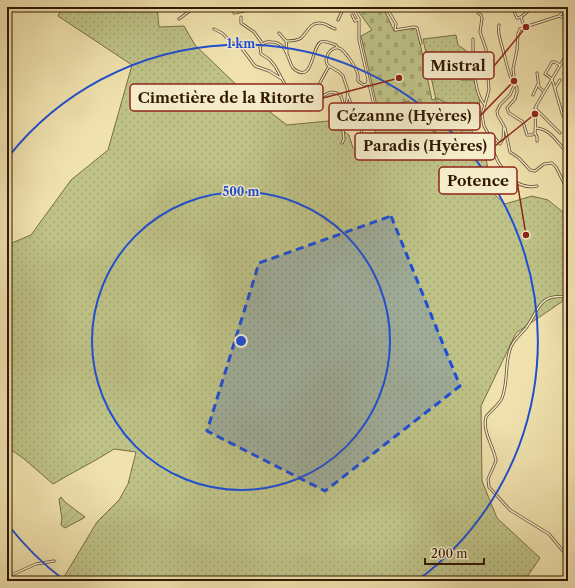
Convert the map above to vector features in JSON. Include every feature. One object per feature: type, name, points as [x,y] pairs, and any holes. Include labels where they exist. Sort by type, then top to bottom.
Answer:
[{"type":"street","points":[[178,19],[195,7]]},
{"type":"street","points":[[234,13],[244,11],[250,7]]},
{"type":"street","points":[[338,20],[344,7]]},
{"type":"street","points":[[352,7],[359,19],[359,40],[378,123]]},
{"type":"street","points":[[386,7],[396,24],[395,30],[414,27],[417,28],[421,43]]},
{"type":"street","points":[[512,7],[516,18],[521,17],[533,7]]},
{"type":"street","points":[[564,7],[561,14],[558,16],[520,29],[513,68],[514,84],[510,95],[500,105],[497,111],[498,116],[504,126],[510,152],[520,158],[532,171],[535,171],[546,163],[552,163],[556,167],[565,185],[568,185]]},
{"type":"street","points":[[478,13],[482,18],[480,32],[486,49],[489,93],[484,104],[482,115],[484,126],[489,135],[496,158],[503,171],[519,183],[526,186],[537,186]]},
{"type":"street","points":[[352,15],[355,20],[359,19]]},
{"type":"street","points":[[558,16],[568,19]]},
{"type":"street","points":[[241,17],[241,23],[254,32],[262,44]]},
{"type":"street","points":[[521,17],[525,27]]},
{"type":"street","points":[[286,42],[302,38],[312,24],[321,22],[335,29]]},
{"type":"street","points":[[499,25],[499,37],[505,62],[511,78],[514,78]]},
{"type":"street","points":[[214,29],[222,33],[232,43],[240,46],[255,66],[269,71],[282,79]]},
{"type":"street","points":[[279,33],[286,42],[292,68],[299,72],[303,72],[310,68],[316,46],[321,42],[325,42],[336,45],[337,48],[350,59],[358,74],[358,82],[360,84],[364,85],[368,81]]},
{"type":"street","points":[[473,39],[477,86],[480,98],[484,104]]},
{"type":"street","points":[[262,44],[276,42],[288,54]]},
{"type":"street","points":[[262,44],[260,47],[261,54],[272,62],[289,92],[292,103],[296,108],[301,109],[309,104],[329,66]]},
{"type":"street","points":[[337,48],[330,51],[326,60],[329,66],[343,76],[351,104],[360,121],[363,141]]},
{"type":"street","points":[[537,141],[535,133],[535,108],[568,52]]},
{"type":"street","points":[[560,65],[552,62],[545,74],[552,79],[563,116],[568,122]]},
{"type":"street","points":[[564,73],[568,65]]},
{"type":"street","points":[[533,95],[538,84],[538,73]]},
{"type":"street","points":[[555,88],[560,80]]},
{"type":"street","points":[[514,84],[517,88],[517,94],[515,99],[508,106],[507,111],[523,122],[528,135],[535,133]]},
{"type":"street","points":[[538,84],[539,88],[544,91]]},
{"type":"street","points":[[317,101],[326,93],[334,92],[341,96],[343,103],[346,105]]},
{"type":"street","points":[[342,143],[344,139],[343,131],[348,95]]},
{"type":"street","points":[[563,114],[565,112],[565,106],[568,99]]},
{"type":"street","points":[[535,108],[560,133]]},
{"type":"street","points":[[489,135],[490,134],[502,143],[504,126]]},
{"type":"street","points":[[536,128],[547,131],[563,148]]},
{"type":"street","points":[[568,297],[552,297],[540,304],[526,327],[512,345],[507,360],[507,377],[502,397],[485,420],[486,431],[496,461],[488,479],[489,487],[510,510],[549,534],[568,557]]},
{"type":"street","points":[[7,577],[36,564],[39,565],[54,561]]},
{"type":"highlighted area","points":[[391,216],[460,386],[325,491],[207,431],[259,263]]},
{"type":"green space","points":[[62,7],[157,7],[159,27],[184,26],[195,45],[246,94],[287,125],[329,121],[349,135],[353,148],[359,150],[374,135],[381,112],[404,106],[442,139],[455,131],[436,100],[423,39],[456,35],[458,45],[468,52],[459,65],[461,80],[474,80],[480,101],[472,131],[485,154],[493,193],[505,204],[532,196],[548,200],[564,213],[568,212],[568,292],[563,301],[516,333],[481,406],[482,481],[497,518],[540,558],[524,581],[65,581],[64,577],[97,522],[119,500],[128,484],[136,452],[114,449],[53,484],[23,458],[7,447],[7,245],[31,235],[71,180],[108,150],[132,65],[58,16]]},
{"type":"green space","points":[[355,7],[383,7],[394,31],[414,28],[417,29],[432,100],[437,98],[466,111],[466,125],[461,134],[451,145],[411,112],[409,101],[387,106],[378,110],[361,36],[372,30]]},
{"type":"green space","points":[[61,497],[65,502],[85,517],[65,528],[61,525],[62,519],[59,499]]},
{"type":"place","name":"Mistral","points":[[526,27]]},
{"type":"place","name":"Cimetière de la Ritorte","points":[[399,78]]},
{"type":"place","name":"Cézanne (Hyères)","points":[[514,81]]},
{"type":"place","name":"Paradis (Hyères)","points":[[535,114]]},
{"type":"place","name":"Potence","points":[[526,235]]}]
